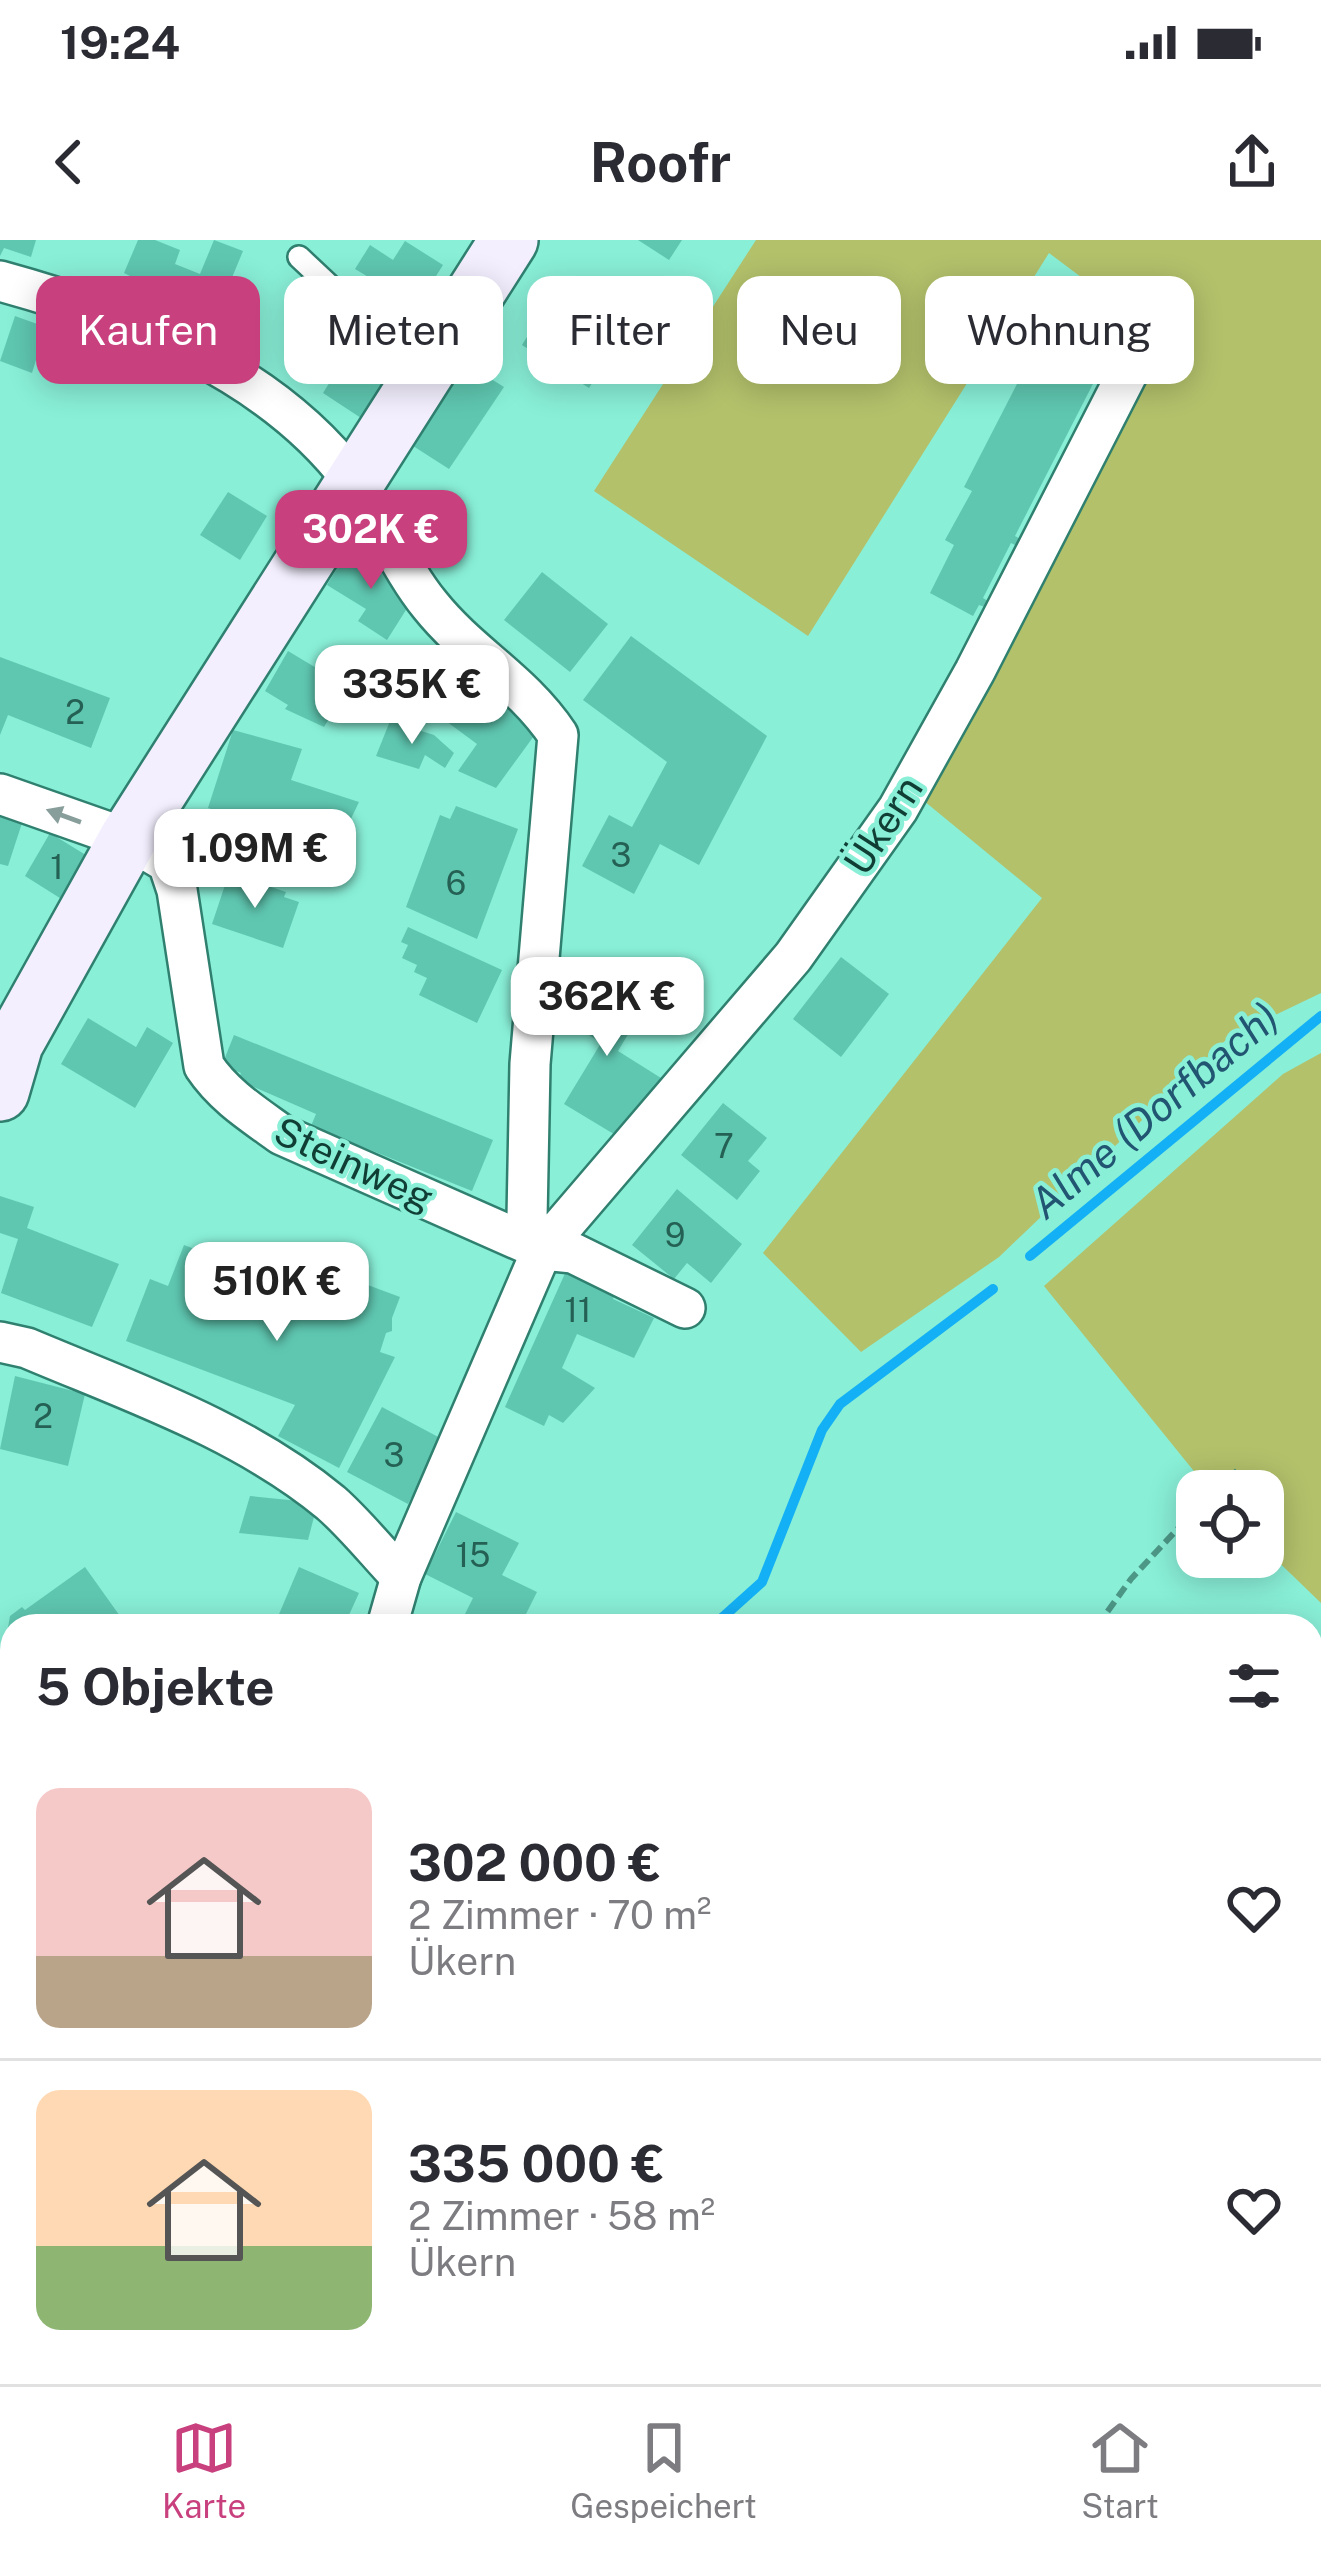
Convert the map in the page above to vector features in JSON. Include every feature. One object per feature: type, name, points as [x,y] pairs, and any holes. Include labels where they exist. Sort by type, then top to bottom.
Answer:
[{"type":"main road","points":[[0,1092],[14,1044],[128,839],[509,240]]},
{"type":"street","points":[[0,281],[65,299],[205,356],[327,449],[355,484],[430,604],[458,637],[537,704],[558,735],[530,1064],[527,1218],[542,1250]]},
{"type":"street","name":"Ükern","points":[[390,1614],[401,1577],[542,1250],[793,957],[898,809],[975,671],[1122,384]]},
{"type":"street","name":"Steinweg","points":[[0,794],[128,839],[168,863],[178,890],[204,1066],[218,1086],[282,1135],[542,1250],[573,1253],[686,1308]]},
{"type":"street","points":[[0,1342],[27,1348],[181,1413],[249,1448],[334,1505],[401,1577]]},
{"type":"lane","points":[[299,257],[364,319],[419,386]]},
{"type":"path","points":[[1106,1614],[1176,1531]]},
{"type":"green space","points":[[756,240],[1321,240],[1321,993],[1229,1037],[999,1257],[861,1352],[763,1253],[1042,898],[918,796],[1141,384],[1194,384],[1194,276],[1080,276],[1049,253],[1035,276],[925,276],[925,384],[967,384],[808,636],[594,491],[663,384],[713,384],[713,307]]},
{"type":"green space","points":[[1321,1053],[1321,1603],[1284,1567],[1284,1470],[1193,1470],[1044,1286],[1283,1074]]},
{"type":"building","points":[[0,240],[36,240],[31,257],[4,248],[0,256]]},
{"type":"building","points":[[138,240],[155,240],[180,250],[175,264],[200,274],[214,240],[243,251],[233,276],[124,273]]},
{"type":"building","points":[[638,240],[682,240],[669,260]]},
{"type":"building","points":[[405,241],[443,265],[436,276],[367,276],[355,269],[370,245],[393,260]]},
{"type":"building","points":[[15,316],[36,324],[32,373],[0,361]]},
{"type":"building","points":[[329,384],[383,384],[361,418],[323,393]]},
{"type":"building","points":[[450,384],[504,387],[449,469],[410,444]]},
{"type":"building","points":[[1017,384],[1093,384],[1015,536],[1020,539],[1017,546],[1011,543],[983,598],[988,601],[985,607],[979,605],[973,616],[930,593],[954,545],[945,540],[972,491],[964,487]]},
{"type":"building","points":[[228,492],[267,516],[240,560],[200,535]]},
{"type":"building","points":[[350,547],[391,571],[386,578],[411,602],[387,640],[358,621],[366,609],[327,585]]},
{"type":"building","points":[[542,572],[608,624],[570,672],[504,620]]},
{"type":"building","points":[[631,636],[767,736],[699,865],[660,844],[634,894],[582,866],[609,815],[632,827],[667,762],[583,700]]},
{"type":"building","points":[[288,651],[348,687],[324,727],[285,709],[288,705],[265,691]]},
{"type":"building","points":[[0,657],[110,698],[91,748],[8,715],[0,735]]},
{"type":"building","points":[[457,673],[539,729],[496,788],[458,771],[477,744],[431,710]]},
{"type":"building","points":[[390,721],[434,735],[454,753],[445,768],[425,755],[419,769],[376,756]]},
{"type":"building","points":[[233,730],[302,749],[291,780],[359,802],[336,850],[208,808]]},
{"type":"building","points":[[456,806],[518,829],[477,939],[406,907],[440,815],[450,819]]},
{"type":"building","points":[[0,816],[22,823],[8,866],[0,864]]},
{"type":"building","points":[[50,833],[89,857],[63,900],[25,876]]},
{"type":"building","points":[[229,873],[286,892],[284,897],[299,902],[283,948],[212,924]]},
{"type":"building","points":[[408,927],[502,970],[477,1023],[419,995],[427,978],[414,972],[417,965],[402,958],[408,945],[401,942]]},
{"type":"building","points":[[841,957],[889,994],[841,1057],[793,1019]]},
{"type":"building","points":[[586,970],[632,999],[617,1023],[630,1031],[618,1051],[661,1078],[622,1139],[564,1104],[601,1043],[559,1015]]},
{"type":"building","points":[[88,1018],[136,1047],[147,1027],[173,1043],[135,1108],[61,1064]]},
{"type":"building","points":[[234,1035],[493,1140],[472,1191],[311,1126],[316,1114],[238,1080],[241,1073],[222,1065]]},
{"type":"building","points":[[723,1103],[767,1138],[748,1161],[760,1171],[737,1200],[681,1155]]},
{"type":"building","points":[[677,1189],[742,1244],[711,1283],[687,1263],[674,1279],[632,1245]]},
{"type":"building","points":[[0,1196],[34,1207],[27,1228],[119,1264],[92,1327],[1,1293],[18,1239],[0,1233]]},
{"type":"building","points":[[184,1245],[240,1266],[231,1306],[249,1313],[265,1271],[332,1297],[341,1275],[400,1297],[392,1331],[386,1333],[380,1352],[395,1357],[339,1468],[278,1436],[295,1405],[126,1341],[150,1279],[168,1286]]},
{"type":"building","points":[[567,1269],[616,1291],[613,1299],[654,1318],[634,1358],[577,1334],[562,1368],[595,1388],[563,1423],[549,1415],[544,1426],[505,1407]]},
{"type":"building","points":[[15,1376],[85,1394],[68,1466],[0,1449]]},
{"type":"building","points":[[382,1407],[442,1439],[408,1504],[347,1472]]},
{"type":"building","points":[[250,1496],[299,1501],[316,1509],[308,1540],[239,1533]]},
{"type":"building","points":[[456,1512],[519,1543],[502,1575],[537,1592],[526,1614],[465,1614],[473,1598],[425,1574]]},
{"type":"building","points":[[85,1567],[118,1614],[13,1614],[22,1607],[25,1610]]},
{"type":"building","points":[[299,1567],[359,1593],[349,1614],[279,1614]]},
{"type":"waterway","name":"Alme (Dorfbach)","points":[[1030,1256],[1321,1016]]},
{"type":"waterway","name":"Alme (Dorfbach)","points":[[726,1614],[762,1582],[822,1430],[840,1404],[993,1289]]}]
